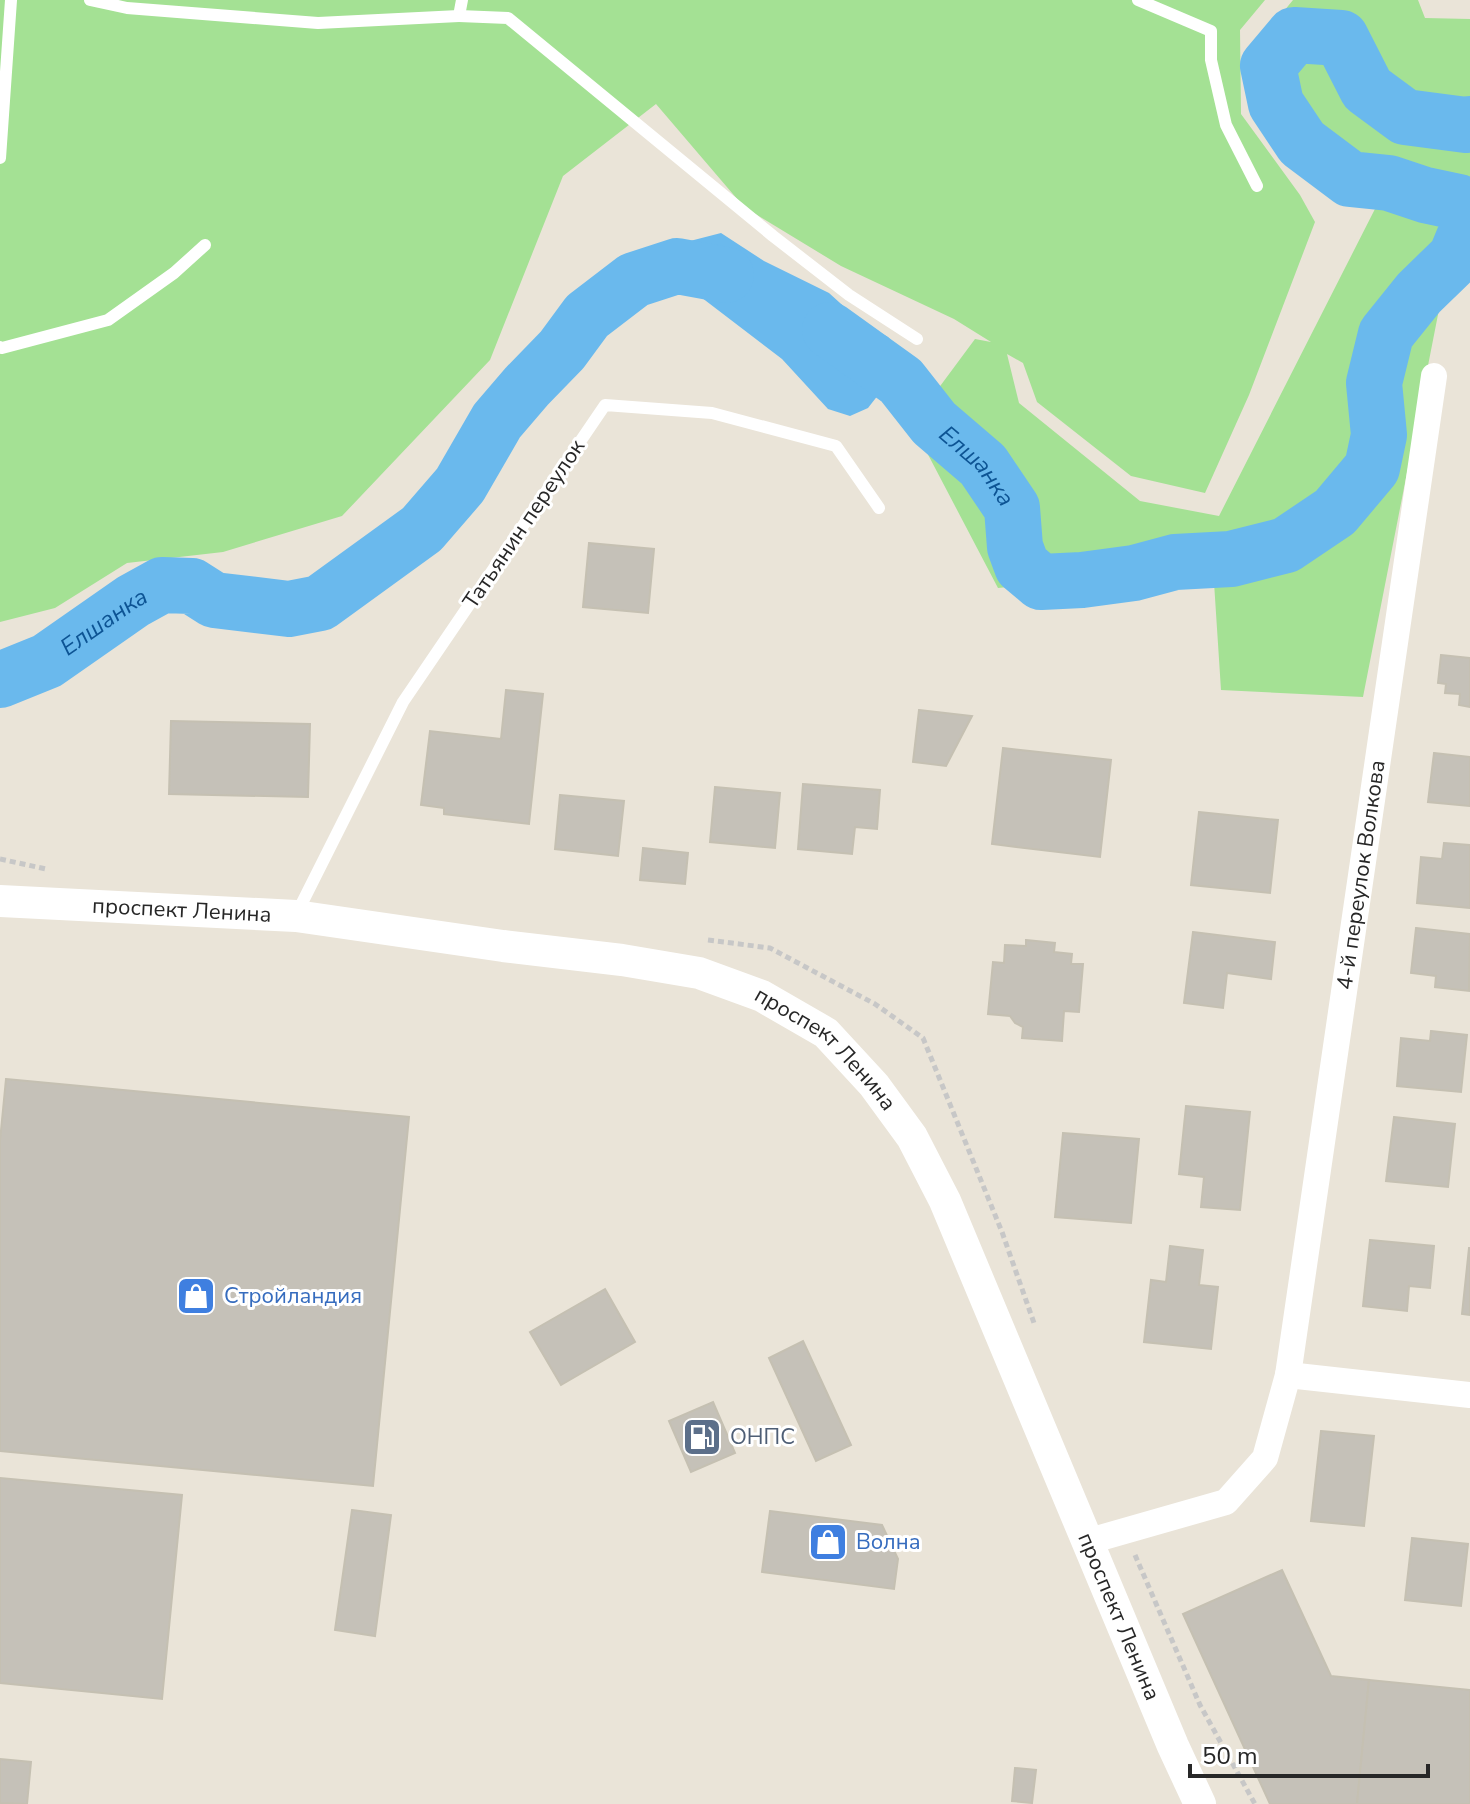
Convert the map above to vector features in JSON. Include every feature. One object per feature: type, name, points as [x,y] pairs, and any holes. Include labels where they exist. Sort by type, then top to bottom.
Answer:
[{"type":"street","name":"4-й переулок Волкова","points":[[1086,1542],[1226,1502],[1265,1458],[1288,1375],[1434,376]]},
{"type":"street","name":"проспект Ленина","points":[[0,901],[296,916],[622,960],[699,973],[762,996],[826,1033],[874,1085],[912,1137],[945,1201],[1086,1542],[1200,1804]]},
{"type":"street","points":[[1288,1375],[1470,1395]]},
{"type":"lane","points":[[0,158],[11,0]]},
{"type":"lane","points":[[90,0],[127,8],[318,23],[459,16],[508,18],[773,236],[849,295],[917,339]]},
{"type":"lane","points":[[459,16],[462,0]]},
{"type":"lane","points":[[1138,0],[1211,31],[1211,60],[1226,125],[1257,186]]},
{"type":"lane","points":[[0,347],[108,320],[174,273],[205,245]]},
{"type":"lane","name":"Татьянин переулок","points":[[296,916],[403,702],[605,405],[712,413],[836,446],[879,508]]},
{"type":"path","points":[[0,859],[52,871]]},
{"type":"path","points":[[708,940],[770,948],[875,1004],[923,1038],[1002,1232],[1039,1336]]},
{"type":"path","points":[[1124,1531],[1200,1705],[1255,1804]]},
{"type":"green space","points":[[0,0],[1265,0],[1240,30],[1241,114],[1300,195],[1315,222],[1249,395],[1205,493],[1131,476],[1037,402],[1023,363],[1007,354],[1019,403],[1140,501],[1219,516],[1377,205],[1272,126],[1261,39],[1293,0],[1418,0],[1425,18],[1470,19],[1470,252],[1444,284],[1363,697],[1221,690],[1213,567],[998,588],[912,424],[975,339],[991,342],[954,319],[841,266],[744,207],[656,104],[563,176],[490,360],[342,516],[223,552],[127,563],[55,608],[0,622]]},
{"type":"water","points":[[721,233],[764,261],[829,293],[861,322],[888,337],[907,358],[868,408],[850,416],[828,409],[782,359],[693,291],[677,289],[649,274],[659,249]]},
{"type":"building","points":[[589,543],[654,549],[648,613],[583,607]]},
{"type":"building","points":[[1441,655],[1470,658],[1470,707],[1459,705],[1460,694],[1445,693],[1446,684],[1438,683]]},
{"type":"building","points":[[506,690],[543,694],[529,824],[444,814],[444,808],[421,805],[430,731],[501,739]]},
{"type":"building","points":[[919,710],[972,716],[946,766],[913,762]]},
{"type":"building","points":[[171,721],[310,724],[308,797],[169,794]]},
{"type":"building","points":[[1003,748],[1111,760],[1100,857],[992,844]]},
{"type":"building","points":[[1434,753],[1470,757],[1470,806],[1428,802]]},
{"type":"building","points":[[803,784],[880,790],[877,829],[855,827],[852,854],[798,849]]},
{"type":"building","points":[[715,787],[780,793],[775,848],[710,842]]},
{"type":"building","points":[[560,795],[624,801],[618,856],[555,849]]},
{"type":"building","points":[[1199,812],[1278,820],[1270,893],[1191,885]]},
{"type":"building","points":[[1444,843],[1470,845],[1470,908],[1417,903],[1421,857],[1442,859]]},
{"type":"building","points":[[643,848],[688,853],[685,884],[640,880]]},
{"type":"building","points":[[1416,928],[1470,934],[1469,991],[1435,987],[1436,976],[1411,973]]},
{"type":"building","points":[[1193,932],[1275,942],[1271,979],[1227,973],[1223,1008],[1184,1003]]},
{"type":"building","points":[[1026,940],[1055,943],[1054,952],[1072,954],[1071,964],[1083,964],[1079,1012],[1064,1011],[1062,1041],[1022,1038],[1023,1027],[1010,1016],[988,1014],[993,962],[1004,963],[1005,945],[1026,946]]},
{"type":"building","points":[[1431,1031],[1467,1035],[1461,1092],[1397,1086],[1401,1038],[1430,1041]]},
{"type":"building","name":"Стройландия","points":[[6,1079],[409,1117],[373,1486],[0,1451],[0,1141]]},
{"type":"building","points":[[1186,1106],[1250,1112],[1240,1210],[1201,1207],[1204,1177],[1179,1174]]},
{"type":"building","points":[[1394,1117],[1455,1124],[1448,1187],[1386,1181]]},
{"type":"building","points":[[1063,1133],[1139,1139],[1131,1223],[1055,1217]]},
{"type":"building","points":[[1370,1240],[1434,1246],[1430,1288],[1409,1286],[1407,1311],[1363,1306]]},
{"type":"building","points":[[1170,1246],[1203,1250],[1199,1285],[1218,1287],[1211,1349],[1144,1342],[1151,1280],[1166,1282]]},
{"type":"building","points":[[1470,1248],[1470,1315],[1462,1314]]},
{"type":"building","points":[[605,1289],[635,1342],[561,1385],[530,1332]]},
{"type":"building","points":[[803,1341],[851,1445],[816,1461],[769,1358]]},
{"type":"building","name":"ОНПС","points":[[713,1402],[735,1453],[691,1472],[669,1421]]},
{"type":"building","points":[[1321,1431],[1374,1436],[1364,1526],[1311,1521]]},
{"type":"building","points":[[0,1478],[182,1495],[162,1699],[0,1683]]},
{"type":"building","points":[[352,1510],[391,1515],[375,1636],[335,1630]]},
{"type":"building","name":"Волна","points":[[770,1511],[882,1525],[898,1559],[894,1589],[762,1572]]},
{"type":"building","points":[[1412,1538],[1468,1544],[1461,1606],[1405,1600]]},
{"type":"building","points":[[1282,1570],[1331,1676],[1369,1680],[1357,1804],[1270,1804],[1183,1614]]},
{"type":"building","points":[[1369,1680],[1470,1690],[1470,1804],[1357,1804]]},
{"type":"building","points":[[0,1759],[31,1762],[27,1804],[0,1803]]},
{"type":"building","points":[[1015,1768],[1036,1770],[1032,1803],[1012,1801]]},
{"type":"waterway","name":"Елшанка","points":[[830,330],[901,381],[934,423],[983,465],[1012,508],[1015,547],[1022,566],[1041,582],[1134,573],[1175,562],[1231,559],[1286,545],[1335,512],[1372,468],[1379,435],[1374,383],[1386,334],[1419,293],[1456,257],[1470,223],[1458,202],[1389,183],[1350,179],[1302,143],[1276,104],[1268,66],[1294,35],[1341,38],[1367,89],[1405,117],[1470,124]]},
{"type":"waterway","name":"Елшанка","points":[[0,680],[47,661],[133,601],[162,585],[192,586],[214,600],[289,609],[320,603],[422,529],[460,485],[497,421],[562,350],[587,316],[634,280],[677,266],[726,275]]},
{"type":"place","name":"Стройландия","points":[[196,1296]]},
{"type":"place","name":"ОНПС","points":[[702,1437]]},
{"type":"place","name":"Волна","points":[[828,1542]]}]
